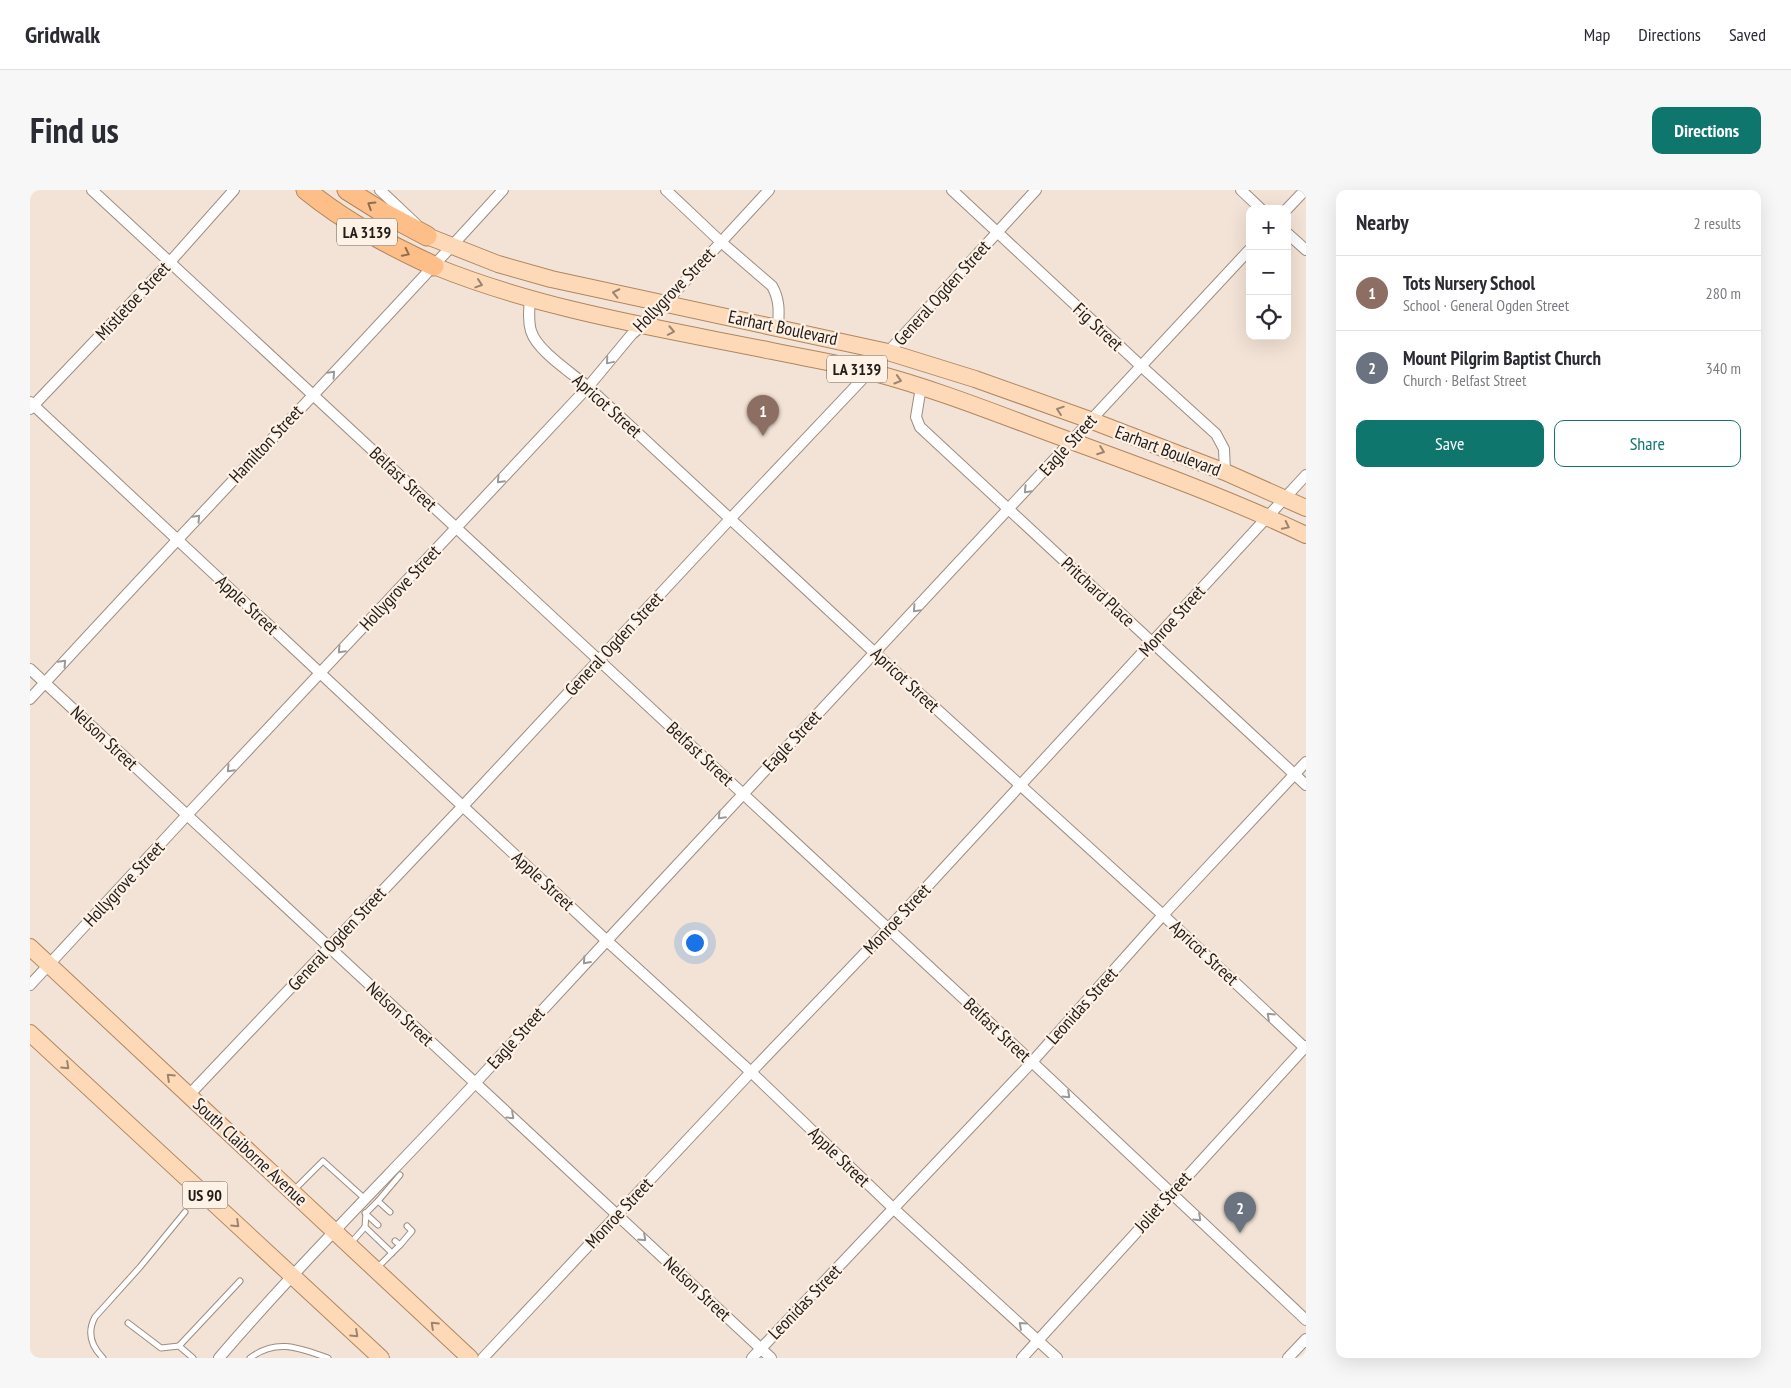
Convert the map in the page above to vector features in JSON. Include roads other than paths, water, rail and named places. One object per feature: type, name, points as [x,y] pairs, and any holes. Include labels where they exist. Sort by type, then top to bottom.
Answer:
[{"type":"highway","name":"LA 3139","points":[[306,190],[354,225],[434,266]]},
{"type":"highway","name":"LA 3139","points":[[347,190],[382,212],[427,236]]},
{"type":"main road","name":"Earhart Boulevard","points":[[427,236],[498,264],[551,279],[888,352],[975,379],[1090,420],[1225,472],[1306,508]]},
{"type":"main road","name":"Earhart Boulevard","points":[[434,266],[470,281],[530,300],[642,325],[870,371],[977,406],[1182,481],[1267,517],[1306,536]]},
{"type":"main road","name":"South Claiborne Avenue","points":[[30,947],[470,1358]]},
{"type":"main road","name":"US 90","points":[[30,1033],[381,1358]]},
{"type":"street","name":"Belfast Street","points":[[92,190],[1032,1062],[1306,1320]]},
{"type":"street","name":"Mistletoe Street","points":[[31,406],[170,262],[234,190]]},
{"type":"street","name":"Earhart Boulevard","points":[[380,190],[427,236]]},
{"type":"street","name":"Hamilton Street","points":[[30,700],[177,539],[503,190]]},
{"type":"street","points":[[666,190],[721,242],[772,286],[778,295],[778,327]]},
{"type":"street","name":"Hollygrove Street","points":[[30,985],[588,387],[632,334],[665,303],[769,190]]},
{"type":"street","name":"Fig Street","points":[[952,190],[1216,434],[1224,448],[1225,472]]},
{"type":"street","name":"General Ogden Street","points":[[189,1095],[330,948],[888,352],[1036,190]]},
{"type":"street","points":[[1241,190],[1257,205]]},
{"type":"street","points":[[1291,205],[1305,190]]},
{"type":"street","points":[[1291,237],[1306,250]]},
{"type":"street","name":"Eagle Street","points":[[219,1358],[334,1230],[361,1202],[389,1181],[475,1083],[606,940],[1249,250]]},
{"type":"street","name":"Apricot Street","points":[[530,300],[529,322],[531,332],[536,342],[546,352],[588,387],[1020,786],[1164,915],[1306,1048]]},
{"type":"street","name":"Pritchard Place","points":[[921,387],[916,417],[920,427],[1306,785]]},
{"type":"street","name":"Apple Street","points":[[31,406],[177,539],[606,940],[751,1072],[894,1209],[1057,1358]]},
{"type":"street","name":"Monroe Street","points":[[483,1358],[888,929],[1306,475]]},
{"type":"street","name":"Nelson Street","points":[[30,669],[771,1358]]},
{"type":"street","name":"Leonidas Street","points":[[752,1358],[1032,1062],[1164,915],[1306,762]]},
{"type":"street","name":"Joliet Street","points":[[1022,1358],[1171,1193],[1306,1048]]},
{"type":"street","points":[[1288,1358],[1306,1339]]},
{"type":"lane","points":[[292,1192],[323,1161],[361,1202],[366,1213],[378,1225]]},
{"type":"lane","points":[[349,1245],[365,1227],[366,1213],[378,1200],[389,1181],[400,1175]]},
{"type":"lane","points":[[378,1200],[390,1212]]},
{"type":"lane","points":[[104,1358],[93,1344],[90,1334],[90,1326],[94,1317],[140,1267],[184,1212]]},
{"type":"lane","points":[[375,1270],[392,1253],[397,1243],[412,1231],[407,1226]]},
{"type":"lane","points":[[365,1227],[392,1253]]},
{"type":"lane","points":[[128,1323],[161,1348],[178,1346],[240,1281]]},
{"type":"lane","points":[[178,1346],[193,1358]]},
{"type":"lane","points":[[250,1358],[260,1350],[294,1346],[328,1358]]},
{"type":"place","name":"Tots Nursery School","points":[[763,436]]},
{"type":"place","name":"Mount Pilgrim Baptist Church","points":[[1240,1233]]}]
